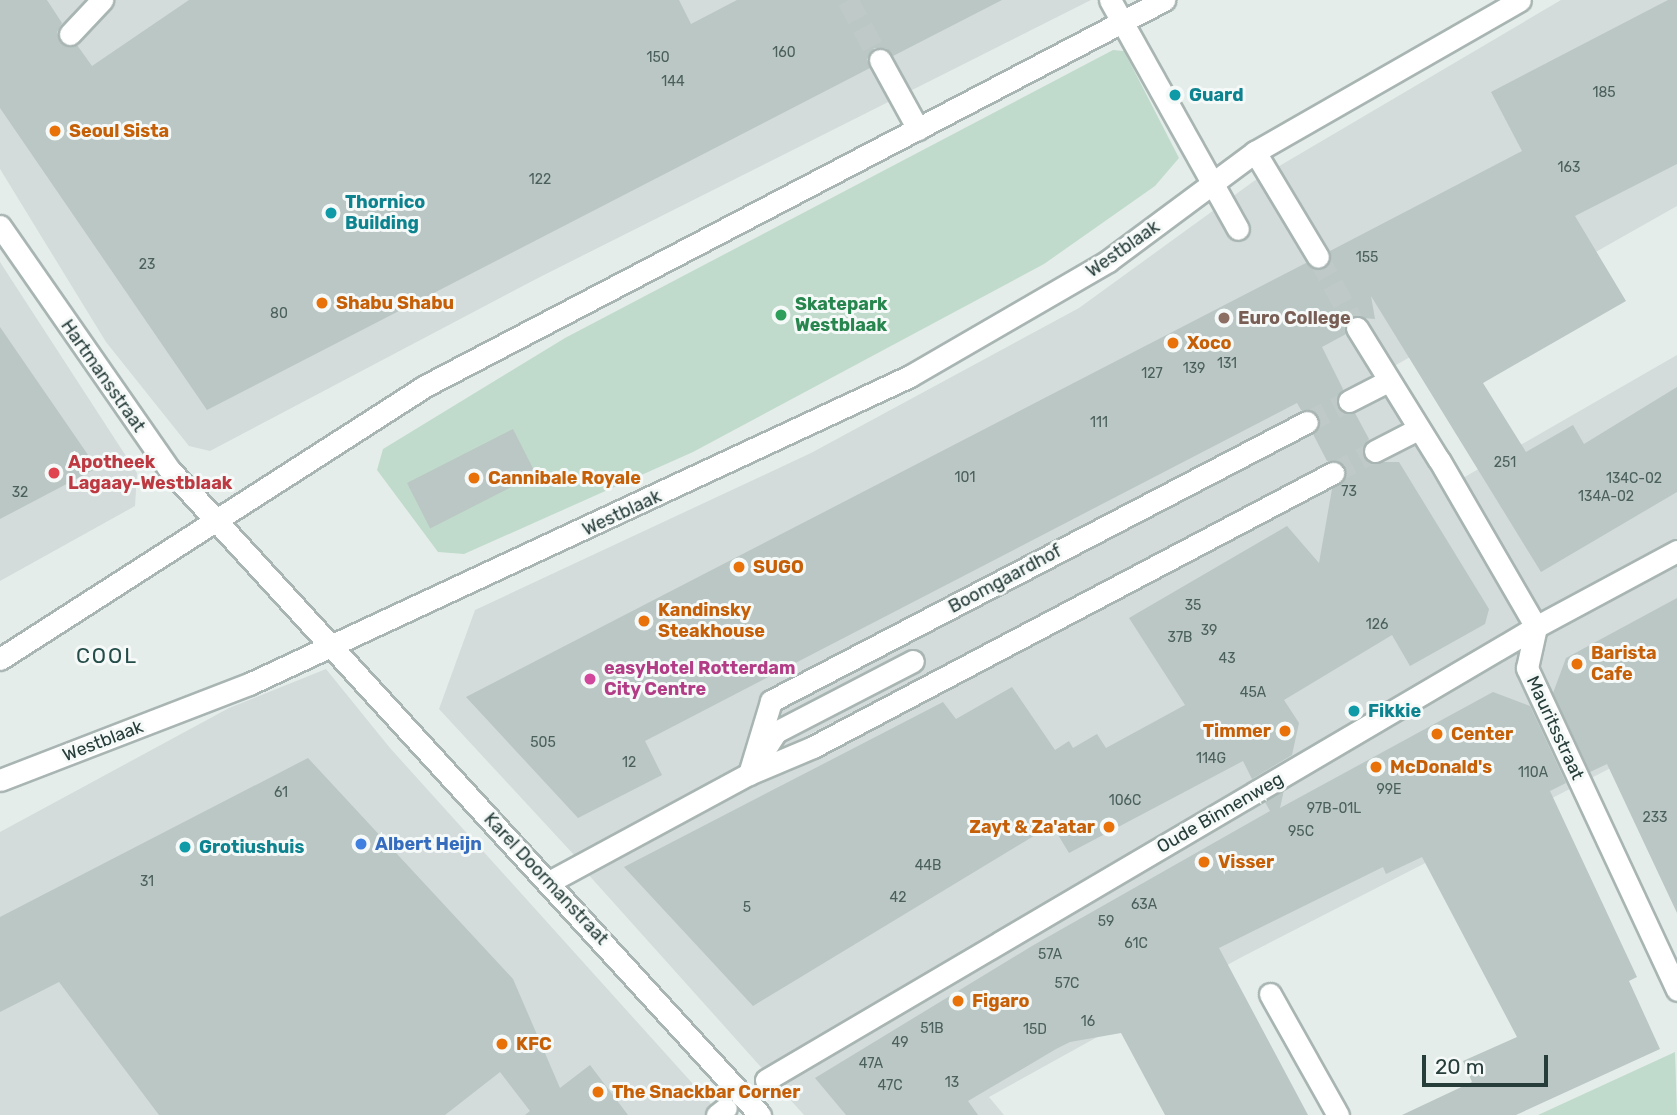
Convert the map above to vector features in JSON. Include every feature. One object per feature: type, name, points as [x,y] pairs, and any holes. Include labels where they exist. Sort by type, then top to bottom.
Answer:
[{"type":"street","points":[[70,34],[102,0]]},
{"type":"street","points":[[1110,0],[1238,229]]},
{"type":"street","name":"Westblaak","points":[[0,780],[239,688],[910,376],[1045,302],[1213,186],[1255,152],[1520,0]]},
{"type":"street","points":[[0,659],[425,386],[1122,22],[1153,3]]},
{"type":"street","points":[[880,60],[918,129]]},
{"type":"street","points":[[1255,152],[1318,257]]},
{"type":"street","name":"Hartmansstraat","points":[[0,226],[168,468],[330,645]]},
{"type":"street","points":[[1357,328],[1386,382],[1439,460],[1536,627]]},
{"type":"street","points":[[1349,401],[1386,382]]},
{"type":"street","name":"Boomgaardhof","points":[[749,774],[771,701],[1307,422]]},
{"type":"street","points":[[1375,451],[1418,429]]},
{"type":"street","points":[[549,882],[749,774],[813,747],[1333,473]]},
{"type":"street","name":"Oude Binnenweg","points":[[766,1080],[1536,627],[1677,551]]},
{"type":"street","name":"Mauritsstraat","points":[[1536,627],[1527,668],[1677,990]]},
{"type":"street","name":"Karel Doormanstraat","points":[[330,645],[760,1115]]},
{"type":"street","points":[[749,774],[776,732],[913,661]]},
{"type":"street","points":[[1270,994],[1338,1115]]},
{"type":"shaded area","name":"Thornico Building","points":[[48,0],[1091,0],[540,277],[210,451],[189,446],[106,342],[0,169],[0,32]]},
{"type":"shaded area","points":[[1561,0],[1677,0],[1677,206],[1373,378],[1405,426],[575,856],[439,709],[475,610],[811,453],[1079,308],[1254,181]]},
{"type":"shaded area","points":[[0,262],[137,473],[135,506],[0,581]]},
{"type":"shaded area","points":[[1677,355],[1677,734],[1240,958],[989,1097],[1004,1115],[804,1115],[587,873],[1415,445],[1442,490]]},
{"type":"shaded area","points":[[326,669],[390,748],[721,1115],[0,1115],[0,832],[229,708]]},
{"type":"green space","name":"Skatepark Westblaak","points":[[1113,50],[1124,51],[1179,158],[1155,186],[1044,264],[693,452],[464,554],[438,552],[377,470],[383,449],[565,338]]},
{"type":"green space","points":[[1675,1052],[1677,1115],[1538,1115]]},
{"type":"building","name":"Thornico Building","points":[[0,0],[47,0],[62,23],[57,32],[61,43],[77,45],[92,66],[189,0],[679,0],[691,24],[737,0],[1002,0],[893,56],[886,48],[874,48],[867,59],[870,68],[207,410],[0,108]]},
{"type":"building","points":[[1668,0],[1677,0],[1677,164],[1575,216],[1626,301],[1483,383],[1526,452],[1573,425],[1584,444],[1677,387],[1677,492],[1541,572],[1371,296],[1375,319],[1351,317],[1346,334],[1322,347],[1343,389],[1337,406],[1355,413],[1369,439],[1362,450],[1367,462],[1399,462],[1489,609],[1485,624],[1410,666],[1392,635],[1284,700],[1299,723],[1292,755],[1252,779],[1243,761],[1069,853],[1052,825],[753,1006],[624,867],[943,702],[956,719],[1012,687],[1055,750],[1069,741],[1073,748],[1097,734],[1106,748],[1185,705],[1129,618],[1287,526],[1319,563],[1332,489],[1346,473],[1339,462],[1327,461],[1313,434],[1318,415],[1301,410],[1297,403],[645,741],[662,775],[578,818],[466,697],[1306,263],[1324,269],[1330,251],[1522,151],[1491,92]]},
{"type":"building","points":[[0,327],[97,468],[0,519]]},
{"type":"building","points":[[513,429],[536,474],[430,528],[407,483]]},
{"type":"building","points":[[1677,598],[1677,913],[1607,764],[1590,772],[1553,693],[1566,658]]},
{"type":"building","points":[[1493,692],[1530,706],[1566,783],[1550,791],[1637,977],[1629,981],[1660,1049],[1516,1115],[1402,1115],[1472,1082],[1463,1061],[1517,1037],[1422,857],[1386,874],[1383,867],[1219,948],[1308,1115],[1165,1115],[1121,1033],[1070,1042],[1056,1049],[968,1101],[978,1115],[846,1115],[815,1078],[1032,946],[1270,811],[1265,802],[1284,790],[1280,808]]},
{"type":"building","points":[[308,758],[513,979],[560,1088],[590,1065],[628,1115],[525,1115],[530,1111],[500,1072],[445,1115],[159,1115],[59,982],[0,1012],[0,917]]},
{"type":"tunnel","points":[[848,0],[880,60]]},
{"type":"tunnel","points":[[1318,257],[1357,328]]},
{"type":"tunnel","points":[[1307,422],[1349,401]]},
{"type":"tunnel","points":[[1333,473],[1375,451]]},
{"type":"place","name":"Guard","points":[[1175,95]]},
{"type":"place","name":"Seoul Sista","points":[[55,131]]},
{"type":"place","name":"Thornico Building","points":[[331,213]]},
{"type":"place","name":"Shabu Shabu","points":[[322,303]]},
{"type":"place","name":"Skatepark Westblaak","points":[[781,315]]},
{"type":"place","name":"Euro College","points":[[1224,318]]},
{"type":"place","name":"Xoco","points":[[1173,343]]},
{"type":"place","name":"Apotheek Lagaay-Westblaak","points":[[54,473]]},
{"type":"place","name":"Cannibale Royale","points":[[474,478]]},
{"type":"place","name":"SUGO","points":[[739,567]]},
{"type":"place","name":"Kandinsky Steakhouse","points":[[644,621]]},
{"type":"place","name":"Barista Cafe","points":[[1577,664]]},
{"type":"place","name":"easyHotel Rotterdam City Centre","points":[[590,679]]},
{"type":"place","name":"Fikkie","points":[[1354,711]]},
{"type":"place","name":"Timmer","points":[[1285,731]]},
{"type":"place","name":"Center","points":[[1437,734]]},
{"type":"place","name":"McDonald's","points":[[1376,767]]},
{"type":"place","name":"Zayt & Za'atar","points":[[1109,827]]},
{"type":"place","name":"Albert Heijn","points":[[361,844]]},
{"type":"place","name":"Grotiushuis","points":[[185,847]]},
{"type":"place","name":"Visser","points":[[1204,862]]},
{"type":"place","name":"Figaro","points":[[958,1001]]},
{"type":"place","name":"KFC","points":[[502,1044]]},
{"type":"place","name":"The Snackbar Corner","points":[[598,1092]]},
{"type":"district","name":"COOL","points":[[107,656]]}]
